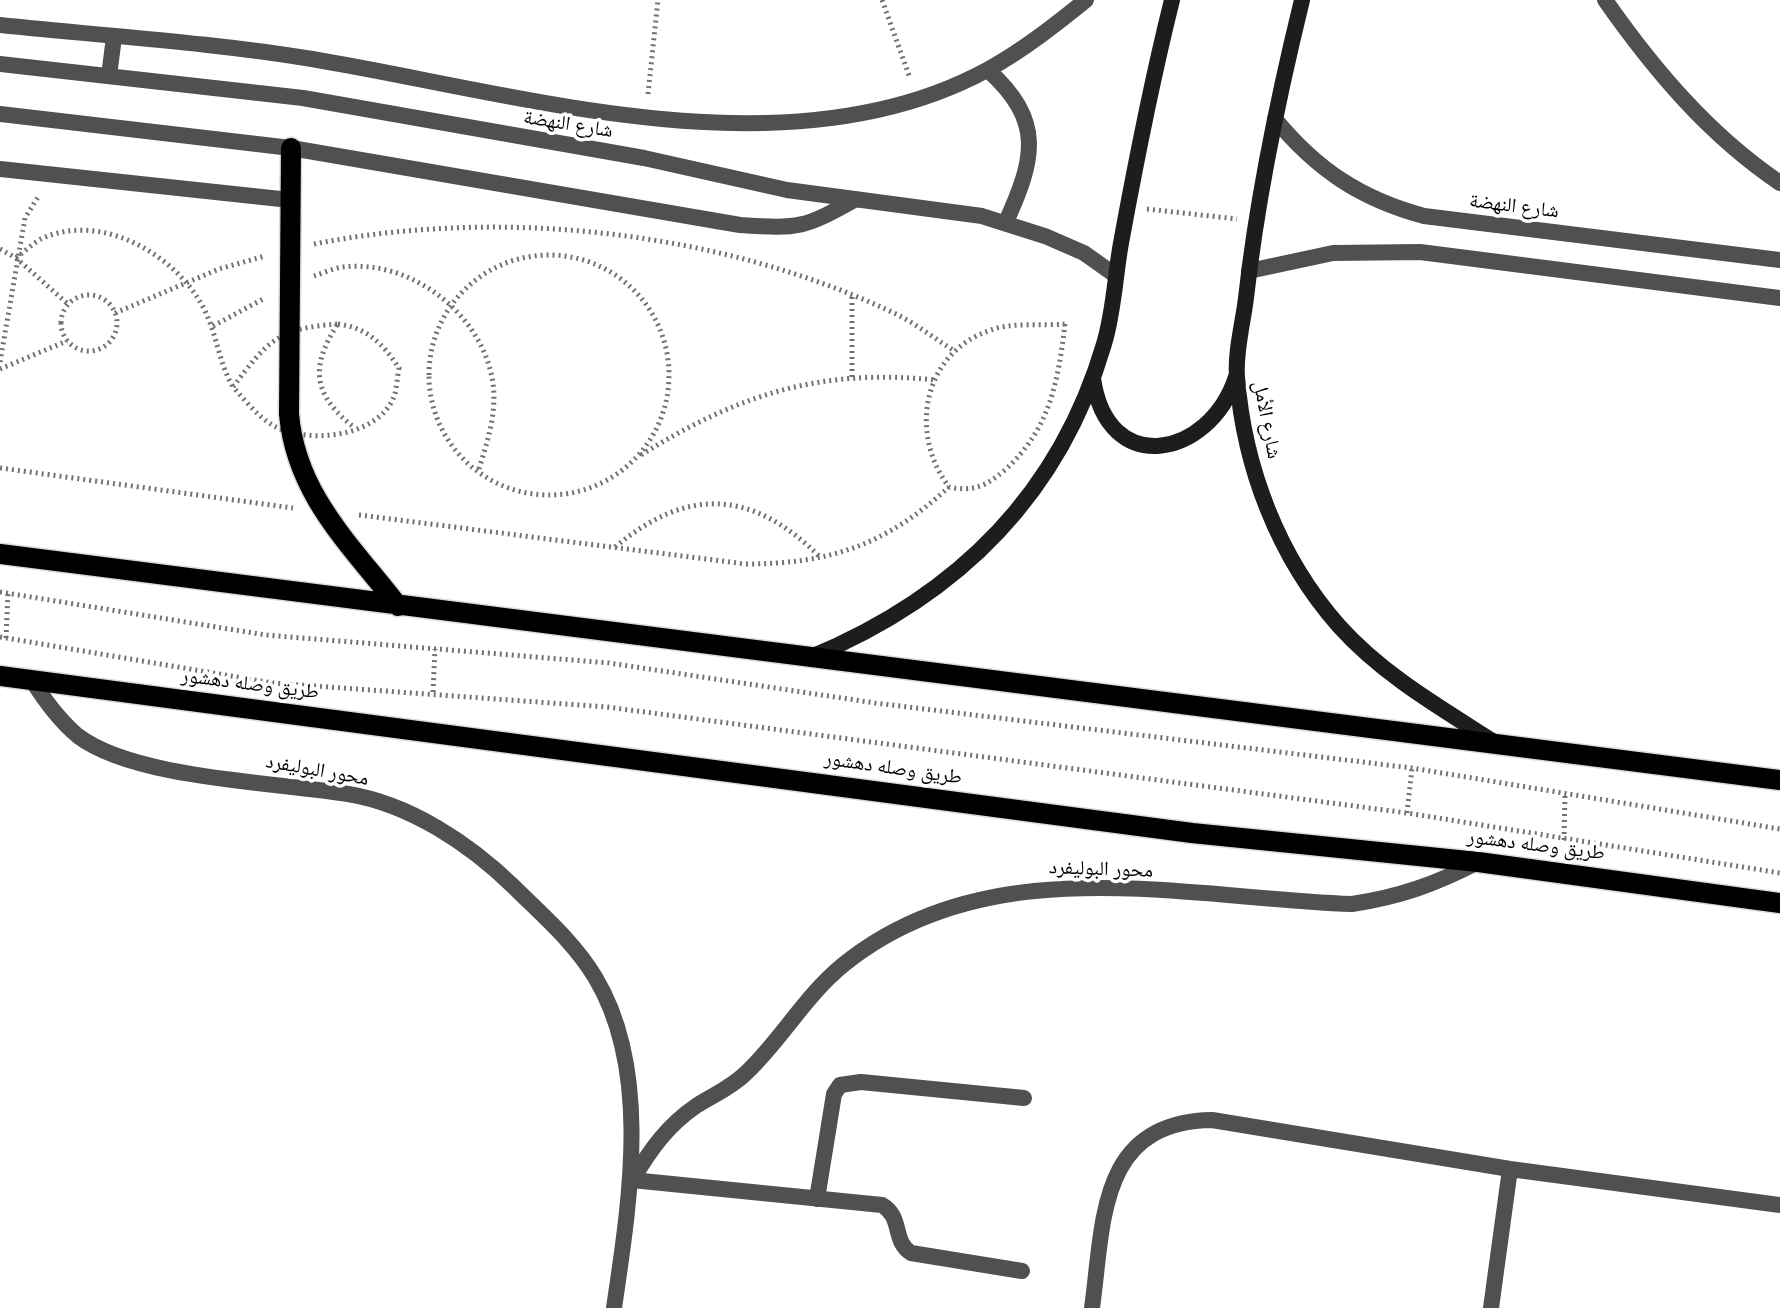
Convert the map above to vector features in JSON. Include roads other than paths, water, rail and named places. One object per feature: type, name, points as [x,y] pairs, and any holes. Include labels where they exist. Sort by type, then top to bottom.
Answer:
[{"type":"main road","points":[[806,659],[856,638],[904,612],[949,580],[989,543],[1025,501],[1052,462],[1093,377],[1105,340],[1128,207],[1172,0]]},
{"type":"main road","name":"شارع الأمل","points":[[1302,0],[1275,119],[1249,271],[1237,373],[1246,442],[1266,508],[1298,570],[1339,625],[1389,673],[1502,747]]},
{"type":"main road","points":[[291,148],[290,431],[303,477],[324,512],[398,606]]},
{"type":"main road","points":[[1093,377],[1097,402],[1110,424],[1129,440],[1153,448],[1177,444],[1199,433],[1217,417],[1237,373]]},
{"type":"main road","points":[[0,554],[806,659],[1113,693],[1502,747],[1780,780]]},
{"type":"main road","name":"طريق وصله دهشور","points":[[0,676],[1192,833],[1478,862],[1780,903]]},
{"type":"street","name":"شارع النهضة","points":[[0,25],[309,59],[646,117],[720,124],[790,123],[859,114],[918,98],[988,70],[1086,0]]},
{"type":"street","points":[[1605,0],[1639,48],[1677,93],[1718,134],[1780,183]]},
{"type":"street","points":[[109,76],[114,37]]},
{"type":"street","name":"شارع النهضة","points":[[0,64],[303,98],[644,158],[787,190],[1006,222],[1084,253],[1115,275]]},
{"type":"street","points":[[988,70],[1011,91],[1026,119],[1031,150],[1025,181],[1006,222]]},
{"type":"street","points":[[0,114],[291,148],[740,225],[785,228],[810,225],[856,199]]},
{"type":"street","name":"شارع النهضة","points":[[1275,119],[1299,148],[1325,172],[1356,192],[1412,213],[1780,260]]},
{"type":"street","points":[[0,169],[290,200]]},
{"type":"street","points":[[1249,271],[1333,253],[1420,252],[1780,298]]},
{"type":"street","name":"محور البوليفرد","points":[[32,680],[61,719],[79,736],[110,754],[146,765],[352,794],[414,817],[449,835],[492,866],[566,938],[595,977],[617,1029],[627,1081],[632,1180],[614,1308]]},
{"type":"street","name":"محور البوليفرد","points":[[632,1180],[662,1136],[689,1111],[746,1074],[843,965],[873,945],[938,913],[1008,893],[1079,886],[1352,904],[1396,898],[1439,883],[1478,862]]},
{"type":"street","points":[[817,1199],[834,1094],[840,1085],[861,1082],[1024,1098]]},
{"type":"street","points":[[1092,1308],[1107,1199],[1116,1172],[1132,1148],[1156,1130],[1183,1121],[1212,1120],[1510,1169],[1780,1205]]},
{"type":"street","points":[[1491,1308],[1510,1169]]},
{"type":"street","points":[[632,1180],[882,1205],[895,1217],[901,1243],[911,1253],[1022,1271]]}]
